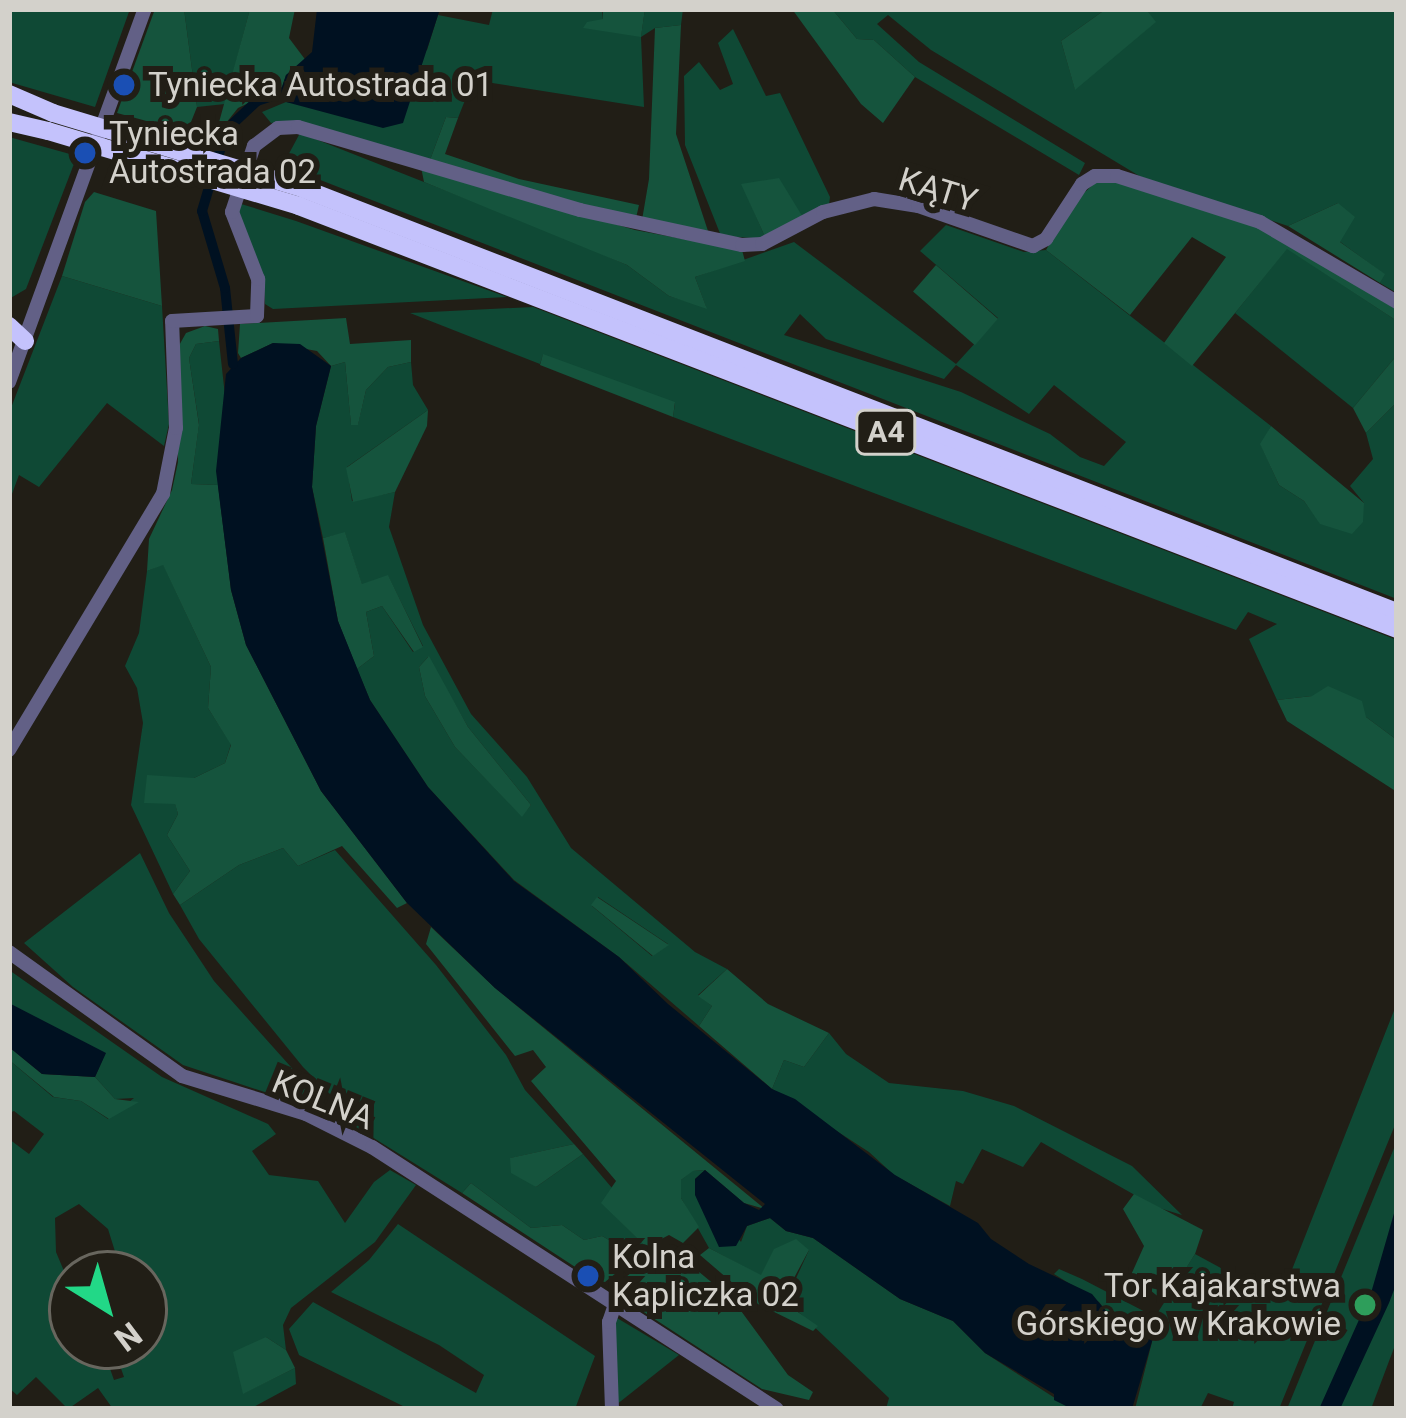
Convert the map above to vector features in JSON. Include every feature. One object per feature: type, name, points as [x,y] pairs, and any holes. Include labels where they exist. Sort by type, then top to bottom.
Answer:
[{"type":"highway","points":[[9,94],[46,124]]},
{"type":"highway","name":"A4","points":[[9,104],[46,124],[302,198],[1397,612]]},
{"type":"highway","name":"A4","points":[[9,124],[46,124]]},
{"type":"highway","name":"A4","points":[[302,198],[1397,629]]},
{"type":"highway","points":[[9,326],[17,341]]},
{"type":"street","points":[[9,382],[17,341],[145,9]]},
{"type":"street","name":"KĄTY","points":[[9,750],[163,494],[176,428],[172,321],[257,316],[261,293],[232,212],[254,146],[287,126],[580,210],[742,245],[763,244],[824,212],[874,199],[918,206],[1033,246],[1046,239],[1082,184],[1095,176],[1117,176],[1260,222],[1397,302]]},
{"type":"street","name":"KOLNA","points":[[9,952],[182,1076],[307,1114],[355,1137],[777,1409]]},
{"type":"street","points":[[612,1409],[609,1322],[615,1305]]},
{"type":"green space","points":[[9,9],[130,9],[95,107],[9,82]]},
{"type":"green space","points":[[155,9],[184,9],[197,107],[187,132],[117,113]]},
{"type":"green space","points":[[184,9],[250,9],[225,104],[197,107]]},
{"type":"green space","points":[[250,9],[295,9],[289,38],[307,62],[286,75],[282,87],[238,108],[222,128],[218,126]]},
{"type":"green space","points":[[493,9],[602,9],[603,20],[641,36],[645,9],[683,9],[681,25],[655,28],[641,37],[644,107],[473,80],[458,118],[446,117],[430,160],[292,121],[271,123],[262,112],[286,102],[310,105],[427,50],[438,15],[489,25]]},
{"type":"green space","points":[[603,9],[645,9],[641,37],[583,28],[587,22],[603,19]]},
{"type":"green space","points":[[792,9],[832,9],[857,39],[874,40],[915,77],[883,123],[861,104]]},
{"type":"green space","points":[[832,9],[1106,9],[1061,41],[1075,89],[1155,22],[1146,9],[1397,9],[1397,293],[1380,283],[1384,274],[1339,241],[1338,203],[1288,226],[1141,177],[931,50],[888,15],[877,24],[919,62],[1085,163],[1079,175],[915,77],[874,40],[857,39]]},
{"type":"green space","points":[[1106,9],[1146,9],[1156,22],[1075,90],[1061,41]]},
{"type":"green space","points":[[681,25],[676,134],[708,231],[642,220],[649,179],[655,28]]},
{"type":"green space","points":[[733,29],[766,96],[780,93],[830,197],[829,205],[804,219],[742,184],[766,239],[721,236],[685,145],[684,76],[699,62],[720,90],[733,84],[718,43]]},
{"type":"green space","points":[[446,117],[458,118],[445,154],[519,179],[639,205],[636,218],[573,205],[430,160]]},
{"type":"green space","points":[[300,133],[563,237],[627,265],[669,296],[706,307],[695,277],[794,242],[956,364],[998,318],[920,251],[946,225],[1024,252],[1046,250],[1271,426],[1261,445],[1279,485],[1304,501],[1321,524],[1364,503],[1350,486],[1373,459],[1366,433],[1397,402],[1397,599],[310,176],[284,163]],"holes":[[[800,314],[826,339],[944,379],[956,365],[1029,414],[1054,385],[1126,442],[1104,466],[1080,457],[1050,434],[961,392],[784,335]]]},
{"type":"green space","points":[[9,137],[77,156],[26,289],[9,299]]},
{"type":"green space","points":[[421,167],[635,230],[742,250],[745,261],[695,277],[707,309],[669,296],[627,265],[424,182]]},
{"type":"green space","points":[[779,178],[804,219],[766,239],[741,184]]},
{"type":"green space","points":[[1098,180],[1119,181],[1254,225],[1397,307],[1397,321],[1287,249],[1192,366],[1164,343],[1226,257],[1192,237],[1130,315],[1046,250],[1074,202]]},
{"type":"green space","points":[[94,192],[156,211],[162,306],[62,276],[85,202]]},
{"type":"green space","points":[[238,203],[507,297],[273,309],[265,304],[264,284],[239,224]]},
{"type":"green space","points":[[1338,203],[1355,217],[1340,242],[1385,274],[1380,283],[1288,226]]},
{"type":"green space","points":[[1287,248],[1397,321],[1397,355],[1353,408],[1235,313]]},
{"type":"green space","points":[[936,265],[998,319],[975,345],[913,291]]},
{"type":"green space","points":[[62,276],[162,306],[169,424],[164,446],[107,403],[39,487],[19,475],[9,502],[9,413]]},
{"type":"green space","points":[[533,307],[1397,640],[1397,740],[1366,717],[1312,696],[1277,700],[1249,639],[1277,624],[1248,612],[1236,630],[673,417],[675,403],[543,355],[540,364],[410,313]]},
{"type":"green space","points":[[346,318],[350,344],[411,340],[411,362],[388,367],[366,390],[358,425],[351,425],[345,362],[331,366],[317,351],[273,343],[241,358],[238,353],[240,324]]},
{"type":"green space","points":[[205,326],[218,329],[219,341],[196,344],[189,358],[199,425],[191,484],[218,485],[231,590],[246,645],[321,791],[407,903],[397,908],[342,846],[298,866],[283,848],[239,865],[180,905],[173,894],[190,871],[167,835],[178,814],[175,804],[144,803],[147,775],[194,778],[225,763],[231,745],[208,708],[211,667],[163,565],[147,571],[149,539],[172,490],[178,462],[177,349],[186,333]]},
{"type":"green space","points":[[219,341],[226,405],[218,485],[191,484],[199,424],[189,358],[196,344]]},
{"type":"green space","points":[[543,354],[675,402],[673,417],[540,365]]},
{"type":"green space","points":[[1397,355],[1397,402],[1366,433],[1353,408]]},
{"type":"green space","points":[[345,362],[351,424],[358,424],[366,390],[388,367],[411,362],[413,385],[428,410],[347,467],[352,501],[395,492],[389,527],[423,625],[471,714],[527,777],[571,848],[695,952],[727,969],[698,995],[712,1006],[699,1026],[619,957],[514,880],[428,787],[370,700],[357,669],[374,656],[366,612],[382,606],[413,652],[423,646],[388,576],[362,585],[345,533],[323,538],[312,487],[316,426],[331,366]],"holes":[[[428,657],[468,727],[531,805],[522,816],[455,747],[425,696],[419,667]],[[598,897],[668,944],[668,945],[652,956],[592,906]]]},
{"type":"green space","points":[[428,410],[427,426],[395,492],[353,502],[346,468]]},
{"type":"green space","points":[[1271,426],[1364,503],[1363,522],[1352,534],[1320,524],[1304,501],[1279,485],[1260,444]]},
{"type":"green space","points":[[345,532],[362,584],[388,575],[423,647],[414,652],[382,606],[366,612],[374,656],[357,669],[338,621],[323,538]]},
{"type":"green space","points":[[163,564],[211,667],[208,708],[231,744],[225,763],[194,778],[175,803],[178,814],[167,835],[190,871],[173,894],[131,805],[143,723],[137,688],[125,666],[139,633],[147,571]]},
{"type":"green space","points":[[429,656],[468,727],[531,805],[522,817],[455,747],[425,696],[419,667]]},
{"type":"green space","points":[[1328,686],[1362,701],[1366,717],[1397,740],[1397,792],[1287,721],[1277,700],[1312,696]]},
{"type":"green space","points":[[283,848],[298,866],[335,850],[436,965],[506,1055],[525,1090],[574,1144],[511,1158],[536,1187],[583,1154],[612,1188],[602,1203],[646,1247],[637,1256],[602,1236],[584,1240],[562,1225],[531,1228],[471,1183],[462,1193],[348,1122],[344,1108],[303,1067],[199,939],[180,905],[239,865]]},
{"type":"green space","points":[[140,853],[169,913],[214,981],[334,1115],[183,1065],[73,987],[24,943]]},
{"type":"green space","points":[[597,897],[669,945],[653,956],[591,905]]},
{"type":"green space","points":[[431,927],[495,988],[765,1209],[744,1203],[705,1170],[693,1171],[681,1180],[681,1198],[699,1227],[683,1243],[669,1235],[646,1247],[601,1203],[616,1181],[531,1081],[546,1067],[533,1050],[515,1056],[426,944]]},
{"type":"green space","points":[[727,969],[768,1004],[829,1033],[804,1067],[784,1060],[772,1089],[699,1026],[712,1006],[698,996]]},
{"type":"green space","points":[[9,970],[162,1077],[268,1124],[276,1134],[252,1151],[269,1175],[318,1181],[345,1223],[374,1182],[390,1170],[416,1185],[375,1242],[291,1308],[283,1325],[286,1350],[266,1337],[244,1393],[295,1368],[296,1384],[250,1409],[113,1409],[98,1388],[68,1409],[36,1377],[17,1395],[9,1388],[9,1139],[29,1154],[44,1134],[14,1111],[9,1113],[9,1060],[53,1097],[81,1101],[108,1119],[134,1098],[115,1099],[95,1077],[105,1054],[9,1014]]},
{"type":"green space","points":[[1397,1003],[1397,1120],[1279,1409],[1232,1409],[1234,1402],[1208,1393],[1200,1409],[1135,1409],[1153,1338],[1114,1321],[1099,1302],[1054,1274],[1059,1269],[1155,1317],[1195,1254],[1280,1300]]},
{"type":"green space","points":[[829,1033],[846,1054],[889,1083],[963,1091],[1014,1106],[1132,1166],[1182,1215],[1156,1207],[1041,1142],[1023,1167],[982,1149],[963,1184],[956,1181],[950,1206],[894,1175],[869,1152],[772,1089],[784,1060],[804,1067]]},
{"type":"green space","points":[[9,1047],[42,1074],[95,1077],[115,1099],[139,1102],[109,1119],[81,1101],[54,1097],[9,1060]]},
{"type":"green space","name":"Tor Kajakarstwa Górskiego w Krakowie","points":[[1397,1141],[1397,1340],[1371,1409],[1287,1409]]},
{"type":"green space","points":[[574,1144],[583,1154],[536,1187],[511,1173],[510,1158]]},
{"type":"green space","points":[[705,1170],[695,1179],[741,1242],[747,1226],[770,1218],[786,1231],[813,1238],[900,1299],[953,1321],[985,1353],[1072,1409],[886,1409],[889,1398],[786,1300],[809,1250],[761,1276],[709,1248],[681,1198],[681,1180],[692,1171]]},
{"type":"green space","points":[[471,1183],[531,1228],[562,1225],[584,1240],[602,1236],[637,1256],[605,1282],[595,1280],[462,1193]]},
{"type":"green space","points":[[1134,1194],[1203,1230],[1195,1254],[1165,1302],[1131,1275],[1144,1246],[1123,1209]]},
{"type":"green space","points":[[398,1224],[595,1356],[575,1409],[409,1409],[299,1355],[289,1329],[313,1302],[476,1393],[484,1375],[439,1345],[331,1292],[369,1260]]},
{"type":"green space","points":[[796,1239],[809,1250],[794,1278],[770,1284],[769,1292],[818,1326],[813,1331],[756,1303],[700,1255],[709,1248],[761,1275],[774,1249]]},
{"type":"green space","points":[[658,1251],[675,1252],[733,1300],[788,1375],[813,1392],[809,1400],[762,1389],[610,1290]]},
{"type":"green space","points":[[617,1318],[679,1355],[616,1405],[614,1322]]},
{"type":"green space","points":[[266,1337],[286,1350],[295,1368],[243,1394],[233,1352]]},
{"type":"water","points":[[317,9],[440,9],[403,123],[383,128],[286,102],[282,87],[286,75],[312,52]]},
{"type":"water","points":[[273,343],[300,344],[331,366],[316,426],[312,487],[338,621],[370,700],[428,787],[514,881],[619,957],[772,1089],[795,1099],[895,1175],[978,1223],[991,1239],[1029,1264],[1092,1294],[1114,1321],[1153,1338],[1132,1409],[1072,1409],[1054,1400],[1054,1394],[985,1353],[953,1321],[900,1299],[813,1238],[786,1231],[770,1218],[747,1226],[736,1246],[719,1247],[695,1195],[695,1179],[705,1170],[744,1203],[759,1210],[765,1204],[495,988],[407,903],[321,791],[246,645],[231,590],[216,471],[226,374],[241,358]]},
{"type":"water","points":[[9,1003],[106,1053],[95,1077],[42,1074],[9,1047]]},
{"type":"water","points":[[1397,1203],[1397,1282],[1340,1409],[1319,1409],[1371,1293]]},
{"type":"waterway","points":[[233,364],[225,288],[202,211],[226,130],[257,101],[285,92]]},
{"type":"place","name":"Tyniecka Autostrada 01","points":[[124,85]]},
{"type":"place","name":"Tyniecka Autostrada 02","points":[[85,153]]},
{"type":"place","name":"Kolna Kapliczka 02","points":[[588,1276]]},
{"type":"place","name":"Tor Kajakarstwa Górskiego w Krakowie","points":[[1365,1305]]}]
